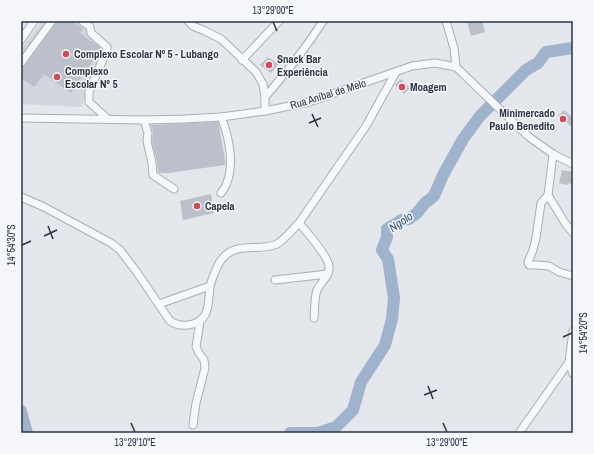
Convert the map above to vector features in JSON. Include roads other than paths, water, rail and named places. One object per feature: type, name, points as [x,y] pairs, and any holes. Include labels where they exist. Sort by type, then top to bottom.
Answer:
[{"type":"street","points":[[21,40],[34,21]]},
{"type":"street","points":[[21,63],[52,21]]},
{"type":"street","points":[[82,21],[90,27],[91,33],[106,47],[107,50],[89,92],[89,102],[108,119]]},
{"type":"street","points":[[188,21],[193,26],[220,39],[256,72],[263,84],[265,111]]},
{"type":"street","points":[[242,60],[278,21]]},
{"type":"street","points":[[265,97],[287,72],[323,21]]},
{"type":"street","points":[[446,21],[454,48],[456,67],[529,137],[553,154],[573,164]]},
{"type":"street","points":[[27,32],[38,40]]},
{"type":"street","name":"Rua Aníbal de Melo","points":[[21,118],[144,120],[221,117],[265,111],[309,102],[412,66],[436,63],[456,67]]},
{"type":"street","points":[[21,197],[44,207],[111,243],[120,250],[136,271],[170,321],[184,326],[192,324],[200,320],[206,314],[210,286],[222,259],[229,252],[250,247],[268,247],[277,244],[299,223],[366,126],[396,72]]},
{"type":"street","points":[[221,117],[225,127],[230,151],[227,184],[221,193]]},
{"type":"street","points":[[144,120],[148,133],[147,141],[153,175],[174,189]]},
{"type":"street","points":[[553,154],[548,195],[541,203],[536,238],[528,262],[529,265],[549,266],[559,272],[573,276]]},
{"type":"street","points":[[548,195],[573,233]]},
{"type":"street","points":[[299,223],[325,256],[329,265],[328,274],[317,291],[314,318]]},
{"type":"street","points":[[275,280],[328,274]]},
{"type":"street","points":[[159,304],[210,286]]},
{"type":"street","points":[[193,425],[196,403],[205,368],[204,360],[196,347],[200,320]]},
{"type":"street","points":[[573,331],[569,362],[573,374]]},
{"type":"street","points":[[519,433],[569,362]]},
{"type":"waterway","name":"Ngolo","points":[[290,433],[318,433],[336,427],[353,410],[361,382],[385,345],[392,319],[394,298],[388,259],[382,250],[387,237],[387,229],[402,220],[409,219],[434,196],[443,175],[463,139],[480,116],[526,70],[538,63],[546,52],[573,48]]},
{"type":"waterway","points":[[21,411],[27,433]]},
{"type":"place","name":"Complexo Escolar Nº 5 - Lubango","points":[[66,54]]},
{"type":"place","name":"Snack Bar Experiência","points":[[269,65]]},
{"type":"place","name":"Complexo Escolar Nº 5","points":[[57,77]]},
{"type":"place","name":"Moagem","points":[[402,87]]},
{"type":"place","name":"Minimercado Paulo Benedito","points":[[563,119]]},
{"type":"place","name":"Capela","points":[[197,206]]}]
